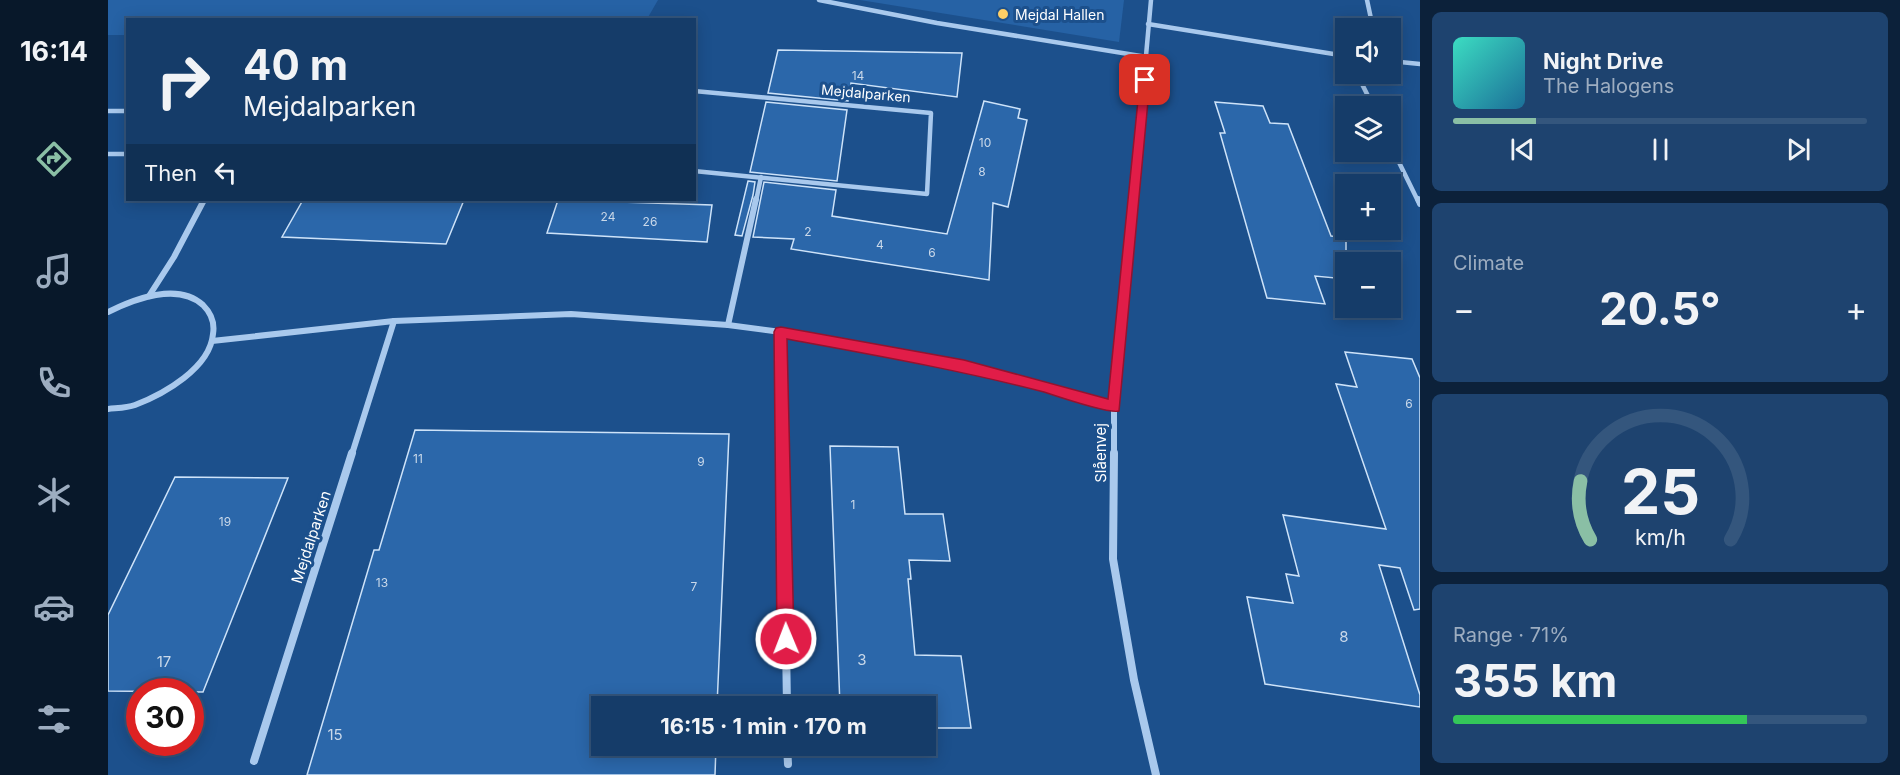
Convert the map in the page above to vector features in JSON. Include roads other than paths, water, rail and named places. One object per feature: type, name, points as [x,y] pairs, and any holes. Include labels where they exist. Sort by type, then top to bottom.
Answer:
[{"type":"street","points":[[819,0],[937,24],[1148,57]]},
{"type":"street","name":"Slåenvej","points":[[1151,0],[1148,57],[1114,407],[1113,560],[1134,680],[1156,775]]},
{"type":"street","points":[[1366,0],[1370,18]]},
{"type":"street","points":[[1148,24],[1335,54]]},
{"type":"street","points":[[1401,62],[1420,64]]},
{"type":"street","name":"Mejdalparken","points":[[696,91],[931,113],[927,194],[696,171]]},
{"type":"street","points":[[108,111],[126,111]]},
{"type":"street","points":[[108,154],[126,154]]},
{"type":"street","points":[[1399,162],[1420,204]]},
{"type":"street","points":[[728,325],[761,177]]},
{"type":"street","points":[[149,296],[174,257],[203,201]]},
{"type":"street","points":[[108,312],[149,296],[178,294],[201,302],[213,319],[212,341],[197,367],[168,390],[133,406],[108,409]]},
{"type":"street","points":[[212,341],[394,321],[571,314],[728,325],[781,332],[964,366],[1085,397],[1114,407]]},
{"type":"street","name":"Mejdalparken","points":[[254,761],[394,321]]},
{"type":"street","points":[[781,332],[787,696]]},
{"type":"street","points":[[788,756],[788,764]]},
{"type":"place","name":"Mejdal Hallen","points":[[1003,14]]}]
